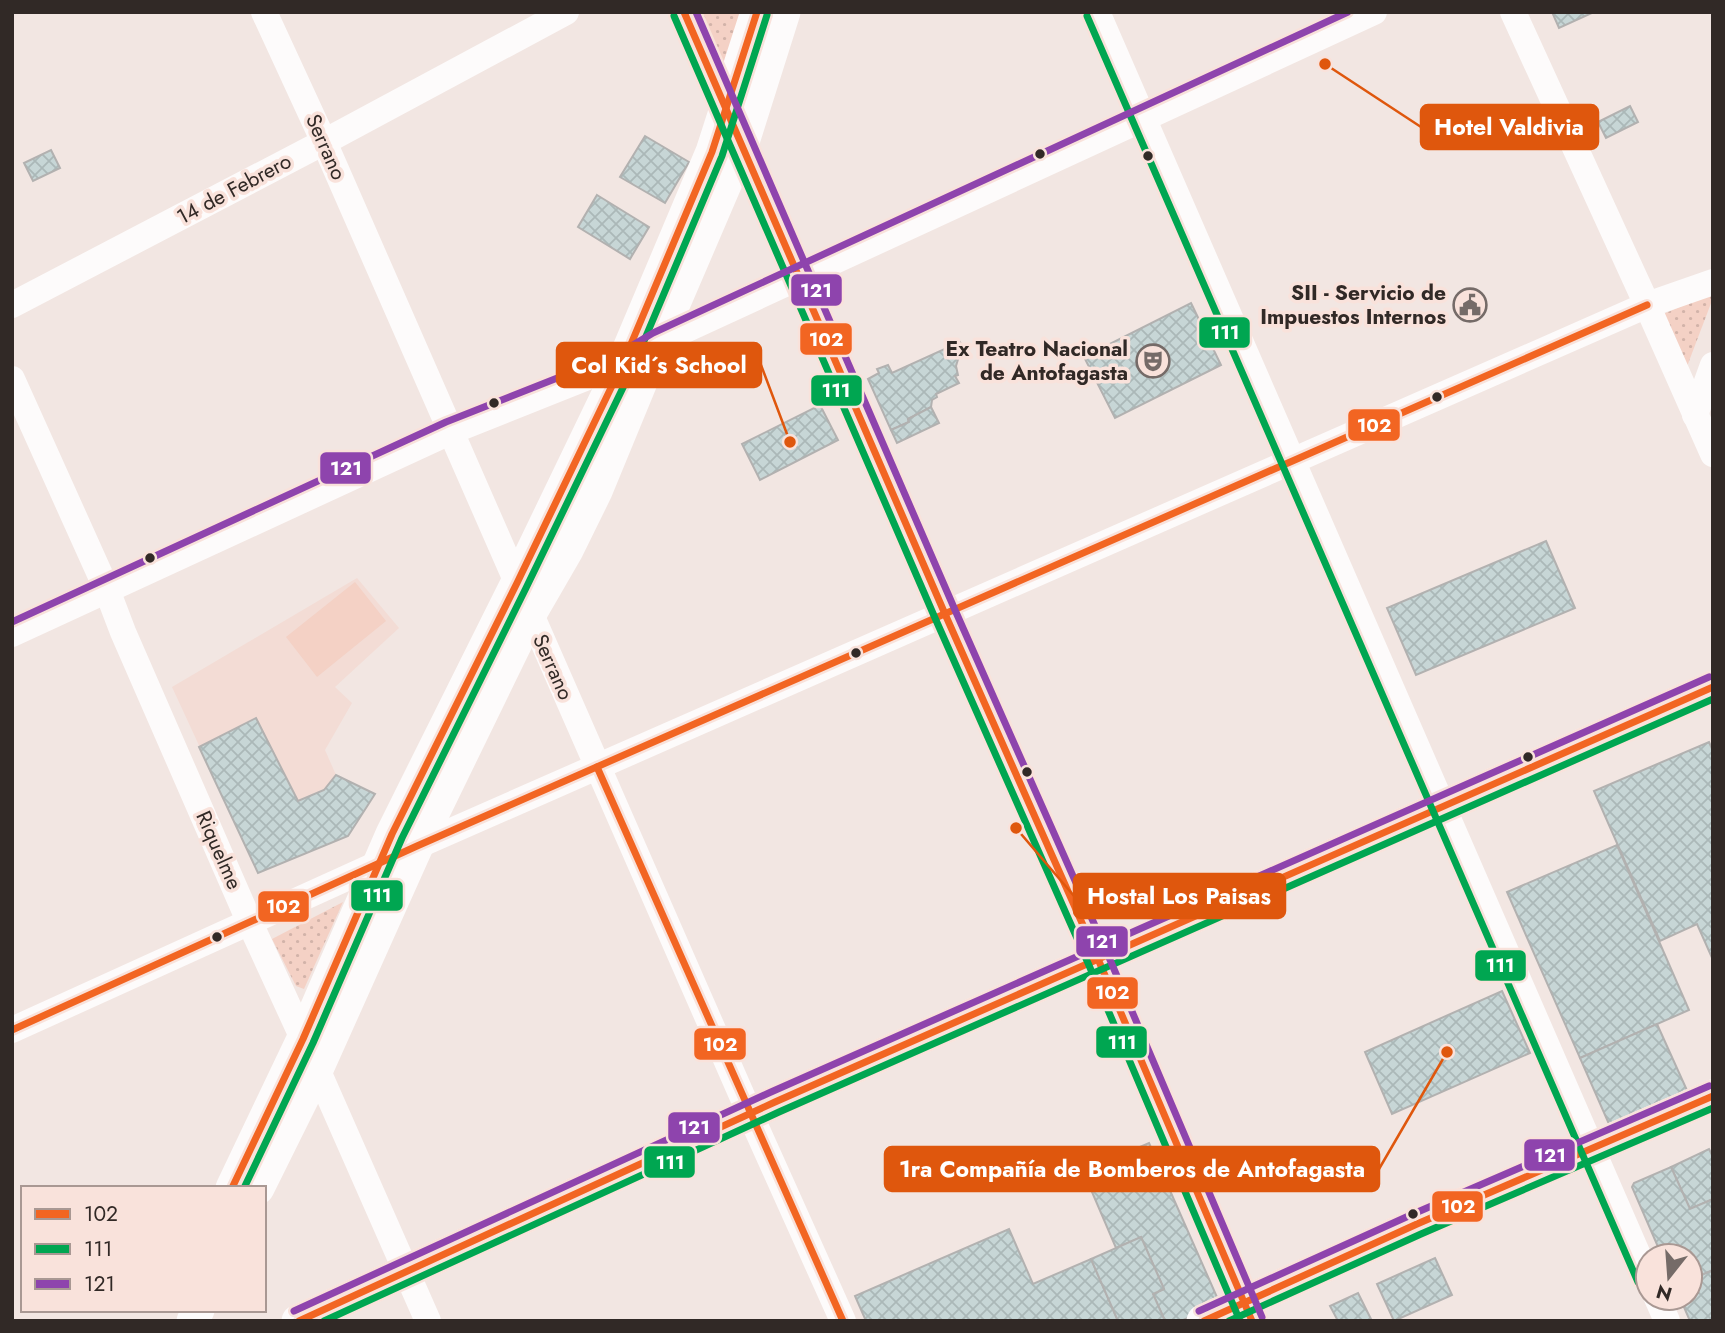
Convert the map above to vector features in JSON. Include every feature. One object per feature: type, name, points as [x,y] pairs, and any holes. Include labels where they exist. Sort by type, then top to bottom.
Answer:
[{"type":"main road","points":[[233,1186],[303,1039],[377,864],[623,363],[712,152],[757,12]]},
{"type":"main road","points":[[259,1186],[317,1069],[417,846],[530,614],[596,491],[742,145],[784,12]]},
{"type":"main road","points":[[298,1321],[750,1114],[1713,687]]},
{"type":"main road","points":[[1203,1321],[1248,1312],[1417,1224],[1713,1096]]},
{"type":"street","name":"Serrano","points":[[264,12],[324,142],[842,1321]]},
{"type":"street","name":"14 de Febrero","points":[[12,305],[566,12]]},
{"type":"street","points":[[684,12],[1098,959],[1248,1312]]},
{"type":"street","points":[[1097,12],[1634,1246]]},
{"type":"street","points":[[12,634],[450,432],[623,363],[657,343],[1374,12]]},
{"type":"street","points":[[1513,12],[1713,454]]},
{"type":"street","points":[[12,1030],[417,846],[1292,461],[1647,305],[1713,282]]},
{"type":"street","points":[[1695,415],[1713,365]]},
{"type":"street","name":"Riquelme","points":[[12,379],[428,1321]]},
{"type":"shaded area","points":[[684,12],[757,12],[726,108]]},
{"type":"shaded area","points":[[1713,293],[1713,298],[1686,369],[1661,315]]},
{"type":"shaded area","points":[[357,578],[399,628],[335,687],[352,703],[325,750],[336,775],[375,794],[348,836],[258,873],[172,687]]},
{"type":"shaded area","points":[[355,582],[386,621],[317,677],[286,637]]},
{"type":"shaded area","points":[[343,902],[304,989],[296,986],[272,939]]},
{"type":"building","points":[[1552,12],[1591,12],[1592,13],[1559,28]]},
{"type":"building","points":[[1630,106],[1638,122],[1606,138],[1598,122]]},
{"type":"building","points":[[645,136],[689,162],[665,203],[620,177]]},
{"type":"building","points":[[51,150],[60,168],[33,181],[24,163]]},
{"type":"building","points":[[597,195],[649,227],[630,259],[578,227]]},
{"type":"building","name":"Ex Teatro Nacional de Antofagasta","points":[[1191,303],[1221,365],[1115,418],[1084,357]]},
{"type":"building","points":[[960,342],[965,351],[959,356],[956,366],[958,375],[955,376],[959,383],[936,394],[931,407],[891,430],[868,379],[879,373],[877,369],[888,365],[892,373]]},
{"type":"building","points":[[820,405],[838,440],[760,480],[742,444]]},
{"type":"building","points":[[931,407],[939,423],[897,443],[891,430]]},
{"type":"building","points":[[1546,541],[1575,608],[1416,675],[1387,608]]},
{"type":"building","points":[[256,718],[298,801],[324,790],[336,775],[375,794],[348,836],[258,873],[199,747]]},
{"type":"building","points":[[1709,742],[1713,751],[1713,960],[1697,924],[1660,941],[1594,791]]},
{"type":"building","points":[[1617,845],[1689,1010],[1580,1058],[1507,892]]},
{"type":"building","points":[[1502,991],[1530,1053],[1392,1114],[1365,1052]]},
{"type":"building","points":[[1657,1024],[1690,1097],[1612,1131],[1580,1058]]},
{"type":"building","points":[[1149,1143],[1220,1304],[1181,1321],[1165,1321],[1153,1294],[1164,1289],[1141,1237],[1116,1248],[1083,1171]]},
{"type":"building","points":[[1709,1149],[1713,1157],[1713,1199],[1690,1209],[1671,1167]]},
{"type":"building","points":[[1671,1167],[1690,1209],[1713,1199],[1713,1270],[1704,1274],[1704,1242],[1656,1242],[1632,1187],[1634,1183]]},
{"type":"building","points":[[1009,1229],[1033,1284],[1091,1259],[1118,1321],[866,1321],[855,1296]]},
{"type":"building","points":[[1141,1237],[1164,1289],[1153,1294],[1165,1321],[1118,1321],[1091,1259]]},
{"type":"building","points":[[1435,1258],[1452,1295],[1394,1321],[1377,1284]]},
{"type":"building","points":[[1713,1270],[1713,1320],[1690,1321],[1686,1312],[1704,1312],[1704,1274]]},
{"type":"building","points":[[1358,1293],[1372,1321],[1338,1321],[1330,1306]]},
{"type":"transit line","name":"102","points":[[684,12],[1098,959],[1252,1321]]},
{"type":"transit line","name":"121","points":[[696,12],[1108,955],[1262,1317]]},
{"type":"transit line","name":"102","points":[[233,1186],[303,1039],[392,834],[623,363],[712,152],[757,12]]},
{"type":"transit line","name":"121","points":[[12,622],[446,422],[618,354],[653,333],[1348,12]]},
{"type":"transit line","name":"111","points":[[245,1186],[313,1043],[402,838],[633,367],[722,156],[767,15]]},
{"type":"transit line","name":"111","points":[[674,16],[1088,963],[1240,1321]]},
{"type":"transit line","name":"111","points":[[1087,16],[1634,1273]]},
{"type":"transit line","name":"102","points":[[12,1030],[417,846],[1647,305]]},
{"type":"transit line","name":"121","points":[[294,1311],[771,1092],[1709,677]]},
{"type":"transit line","name":"102","points":[[299,1321],[775,1102],[1713,687]]},
{"type":"transit line","name":"111","points":[[324,1321],[779,1112],[1713,699]]},
{"type":"transit line","name":"102","points":[[597,767],[843,1321]]},
{"type":"transit line","name":"121","points":[[1199,1311],[1413,1214],[1709,1086]]},
{"type":"transit line","name":"102","points":[[1204,1321],[1417,1224],[1713,1096]]},
{"type":"transit line","name":"111","points":[[1229,1321],[1421,1234],[1713,1108]]},
{"type":"place","name":"Hotel Valdivia","points":[[1325,64]]},
{"type":"place","name":"SII - Servicio de Impuestos Internos","points":[[1470,305]]},
{"type":"place","name":"Ex Teatro Nacional de Antofagasta","points":[[1153,361]]},
{"type":"place","name":"Col Kid´s School","points":[[790,442]]},
{"type":"place","name":"Hostal Los Paisas","points":[[1016,828]]},
{"type":"place","name":"1ra Compañía de Bomberos de Antofagasta","points":[[1447,1052]]}]
